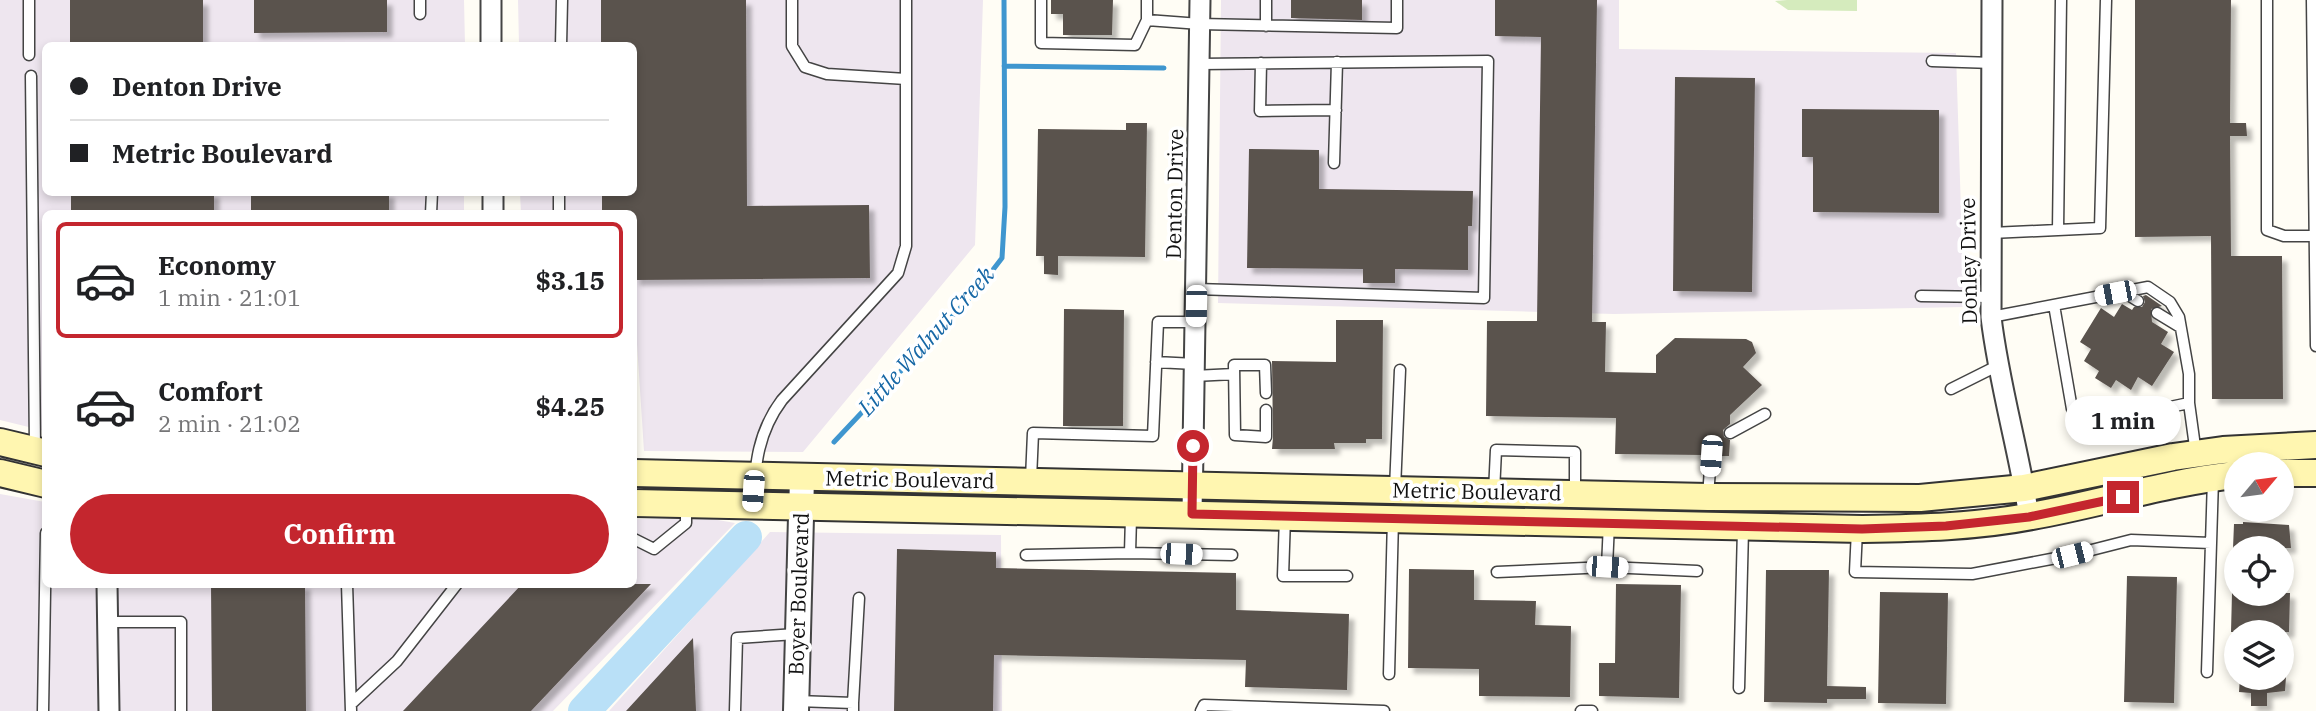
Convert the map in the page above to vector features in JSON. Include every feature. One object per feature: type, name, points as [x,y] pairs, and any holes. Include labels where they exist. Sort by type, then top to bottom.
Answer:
[{"type":"main road","points":[[0,442],[40,452],[37,482],[0,473]]},
{"type":"main road","name":"Metric Boulevard","points":[[637,473],[1575,494],[1920,498],[2024,488],[2223,450],[2316,445]]},
{"type":"main road","points":[[2294,473],[2316,473]]},
{"type":"main road","name":"Metric Boulevard","points":[[637,503],[1857,529],[1933,527],[2029,517],[2224,476]]},
{"type":"street","points":[[491,0],[491,42]]},
{"type":"street","name":"Denton Drive","points":[[1192,514],[1200,0]]},
{"type":"street","name":"Donley Drive","points":[[1992,0],[1991,317],[1997,366],[2029,517]]},
{"type":"street","name":"Boyer Boulevard","points":[[796,706],[802,477]]},
{"type":"street","points":[[107,588],[109,711]]},
{"type":"lane","points":[[29,0],[29,55]]},
{"type":"lane","points":[[420,0],[420,14]]},
{"type":"lane","points":[[561,42],[562,0]]},
{"type":"lane","points":[[792,0],[792,46],[805,67],[827,74],[906,79]]},
{"type":"lane","points":[[752,505],[754,476],[769,418],[782,400],[898,273],[906,246],[906,0]]},
{"type":"lane","points":[[1041,0],[1041,43],[1135,45],[1147,20],[1147,0]]},
{"type":"lane","points":[[1266,0],[1266,26]]},
{"type":"lane","points":[[1147,20],[1200,24],[1397,28],[1398,0]]},
{"type":"lane","points":[[2058,230],[2061,0]]},
{"type":"lane","points":[[1991,233],[2100,228],[2106,0]]},
{"type":"lane","points":[[2267,0],[2267,230],[2284,236],[2315,236]]},
{"type":"lane","points":[[2312,0],[2316,346]]},
{"type":"lane","points":[[1196,289],[1484,298],[1488,61],[1199,64]]},
{"type":"lane","points":[[1932,61],[1993,63]]},
{"type":"lane","points":[[1334,163],[1337,62]]},
{"type":"lane","points":[[1261,63],[1260,111],[1336,110]]},
{"type":"lane","points":[[31,76],[40,452]]},
{"type":"lane","points":[[1991,317],[2148,287],[2171,302],[2179,317],[2189,374],[2189,403],[2196,454]]},
{"type":"lane","points":[[2122,291],[2138,301]]},
{"type":"lane","points":[[1921,296],[1991,297]]},
{"type":"lane","points":[[2054,304],[2072,409],[2085,423],[2108,423],[2189,403]]},
{"type":"lane","points":[[2157,313],[2180,327]]},
{"type":"lane","points":[[1030,482],[1033,433],[1153,436],[1158,322],[1195,322]]},
{"type":"lane","points":[[1156,362],[1194,370],[1234,374]]},
{"type":"lane","points":[[1266,393],[1265,365],[1234,365],[1235,435],[1266,437],[1266,410]]},
{"type":"lane","points":[[1951,389],[1997,366]]},
{"type":"lane","points":[[1395,490],[1400,370]]},
{"type":"lane","points":[[1730,433],[1765,414]]},
{"type":"lane","points":[[1494,492],[1496,450],[1576,452],[1575,494]]},
{"type":"lane","points":[[1708,496],[1711,456]]},
{"type":"lane","points":[[2207,673],[2211,543],[2224,481]]},
{"type":"lane","points":[[637,540],[654,548],[686,523],[687,503]]},
{"type":"lane","points":[[1130,553],[1132,513]]},
{"type":"lane","points":[[1285,516],[1283,576],[1347,576]]},
{"type":"lane","points":[[1389,674],[1392,519]]},
{"type":"lane","points":[[1607,567],[1609,523]]},
{"type":"lane","points":[[1739,688],[1743,525]]},
{"type":"lane","points":[[1857,529],[1855,572],[1972,573],[2072,555],[2131,540],[2211,543]]},
{"type":"lane","points":[[1026,555],[1232,555]]},
{"type":"lane","points":[[1497,572],[1607,567],[1697,571]]},
{"type":"lane","points":[[43,711],[45,588]]},
{"type":"lane","points":[[347,588],[351,707]]},
{"type":"lane","points":[[351,707],[397,661],[454,588]]},
{"type":"lane","points":[[796,706],[853,707],[859,598]]},
{"type":"lane","points":[[108,622],[181,622],[181,711]]},
{"type":"lane","points":[[735,711],[737,638],[798,634]]},
{"type":"lane","points":[[1201,711],[1204,705],[1384,711]]},
{"type":"lane","points":[[1581,711],[1592,711]]},
{"type":"shaded area","points":[[0,0],[464,0],[465,42],[42,42],[42,196],[464,196],[464,210],[42,210],[42,430],[0,420]]},
{"type":"shaded area","points":[[518,0],[983,0],[975,245],[803,452],[644,451],[637,344],[637,210],[521,210],[520,196],[637,196],[637,42],[519,42]]},
{"type":"shaded area","points":[[1221,0],[1619,0],[1619,49],[1956,53],[1964,307],[1614,314],[1218,303]]},
{"type":"shaded area","points":[[0,494],[42,501],[42,588],[637,588],[637,519],[712,519],[735,523],[553,711],[0,711]]},
{"type":"shaded area","points":[[770,532],[1001,535],[1002,711],[609,711]]},
{"type":"green space","points":[[1857,0],[1857,11],[1788,10],[1775,1]]},
{"type":"building","points":[[70,0],[203,0],[203,42],[70,42]]},
{"type":"building","points":[[254,0],[387,0],[387,32],[254,33]]},
{"type":"building","points":[[601,0],[746,0],[747,206],[869,205],[870,278],[637,280],[637,210],[602,210],[602,196],[637,196],[637,42],[601,42]]},
{"type":"building","points":[[1051,0],[1113,0],[1112,35],[1063,35],[1063,14],[1051,14]]},
{"type":"building","points":[[1291,0],[1362,0],[1362,20],[1291,18]]},
{"type":"building","points":[[1495,0],[1597,0],[1592,322],[1606,322],[1605,372],[1656,373],[1656,355],[1675,338],[1746,339],[1752,342],[1756,353],[1743,367],[1762,385],[1730,415],[1730,424],[1723,430],[1724,437],[1730,440],[1729,456],[1718,456],[1716,450],[1711,449],[1705,451],[1704,455],[1615,454],[1616,418],[1486,416],[1487,321],[1537,321],[1541,37],[1495,36]]},
{"type":"building","points":[[2135,0],[2231,0],[2230,123],[2246,123],[2247,136],[2230,136],[2231,256],[2282,256],[2283,399],[2212,399],[2211,236],[2135,237]]},
{"type":"building","points":[[1675,77],[1755,78],[1752,292],[1673,291]]},
{"type":"building","points":[[1802,109],[1939,110],[1939,213],[1813,212],[1813,157],[1802,157]]},
{"type":"building","points":[[1126,123],[1147,123],[1145,257],[1058,256],[1058,275],[1044,274],[1044,256],[1036,256],[1038,129],[1126,130]]},
{"type":"building","points":[[1249,149],[1319,150],[1319,189],[1473,191],[1472,226],[1468,226],[1468,270],[1395,269],[1395,283],[1363,283],[1363,269],[1247,268]]},
{"type":"building","points":[[71,196],[214,196],[214,210],[71,210]]},
{"type":"building","points":[[251,196],[389,196],[389,210],[251,210]]},
{"type":"building","points":[[2146,295],[2162,306],[2151,309],[2152,322],[2168,332],[2161,344],[2174,352],[2152,386],[2138,377],[2131,390],[2116,380],[2111,388],[2095,378],[2099,371],[2084,361],[2091,349],[2080,342],[2101,308],[2114,317],[2122,304],[2132,310],[2134,307],[2142,307],[2145,302],[2143,296]]},
{"type":"building","points":[[1064,309],[1124,310],[1123,426],[1063,426]]},
{"type":"building","points":[[1336,320],[1383,320],[1382,439],[1366,439],[1366,443],[1334,443],[1335,449],[1272,449],[1272,361],[1336,362]]},
{"type":"building","points":[[2234,524],[2289,525],[2290,536],[2234,536]]},
{"type":"building","points":[[897,549],[996,552],[996,568],[1236,573],[1236,610],[1349,614],[1347,690],[1245,687],[1246,660],[994,655],[993,711],[894,711]]},
{"type":"building","points":[[1409,569],[1474,570],[1474,600],[1536,601],[1535,625],[1571,626],[1570,697],[1479,696],[1479,669],[1408,668]]},
{"type":"building","points":[[1766,570],[1829,570],[1827,686],[1866,687],[1866,699],[1827,699],[1827,703],[1764,702]]},
{"type":"building","points":[[2127,576],[2177,577],[2174,703],[2124,702]]},
{"type":"building","points":[[637,584],[651,584],[531,711],[403,711],[518,588],[637,588]]},
{"type":"building","points":[[1616,584],[1681,585],[1679,698],[1599,696],[1599,663],[1615,663]]},
{"type":"building","points":[[211,588],[305,588],[306,711],[212,711]]},
{"type":"building","points":[[1880,592],[1948,593],[1946,704],[1878,703]]},
{"type":"building","points":[[2232,606],[2290,606],[2289,620],[2231,620]]},
{"type":"building","points":[[693,638],[696,711],[626,711]]},
{"type":"building","points":[[2285,690],[2267,693],[2267,706],[2251,706],[2251,693],[2239,692]]},
{"type":"waterway","name":"Little Walnut Creek","points":[[834,442],[979,288],[1002,258],[1005,207],[1004,0]]},
{"type":"waterway","name":"Little Walnut Creek","points":[[1004,66],[1164,68]]},
{"type":"waterway","name":"Little Walnut Creek","points":[[584,711],[746,537]]},
{"type":"route","points":[[1193,446],[1192,514],[1862,529],[1946,526],[2029,517],[2123,497]]}]
